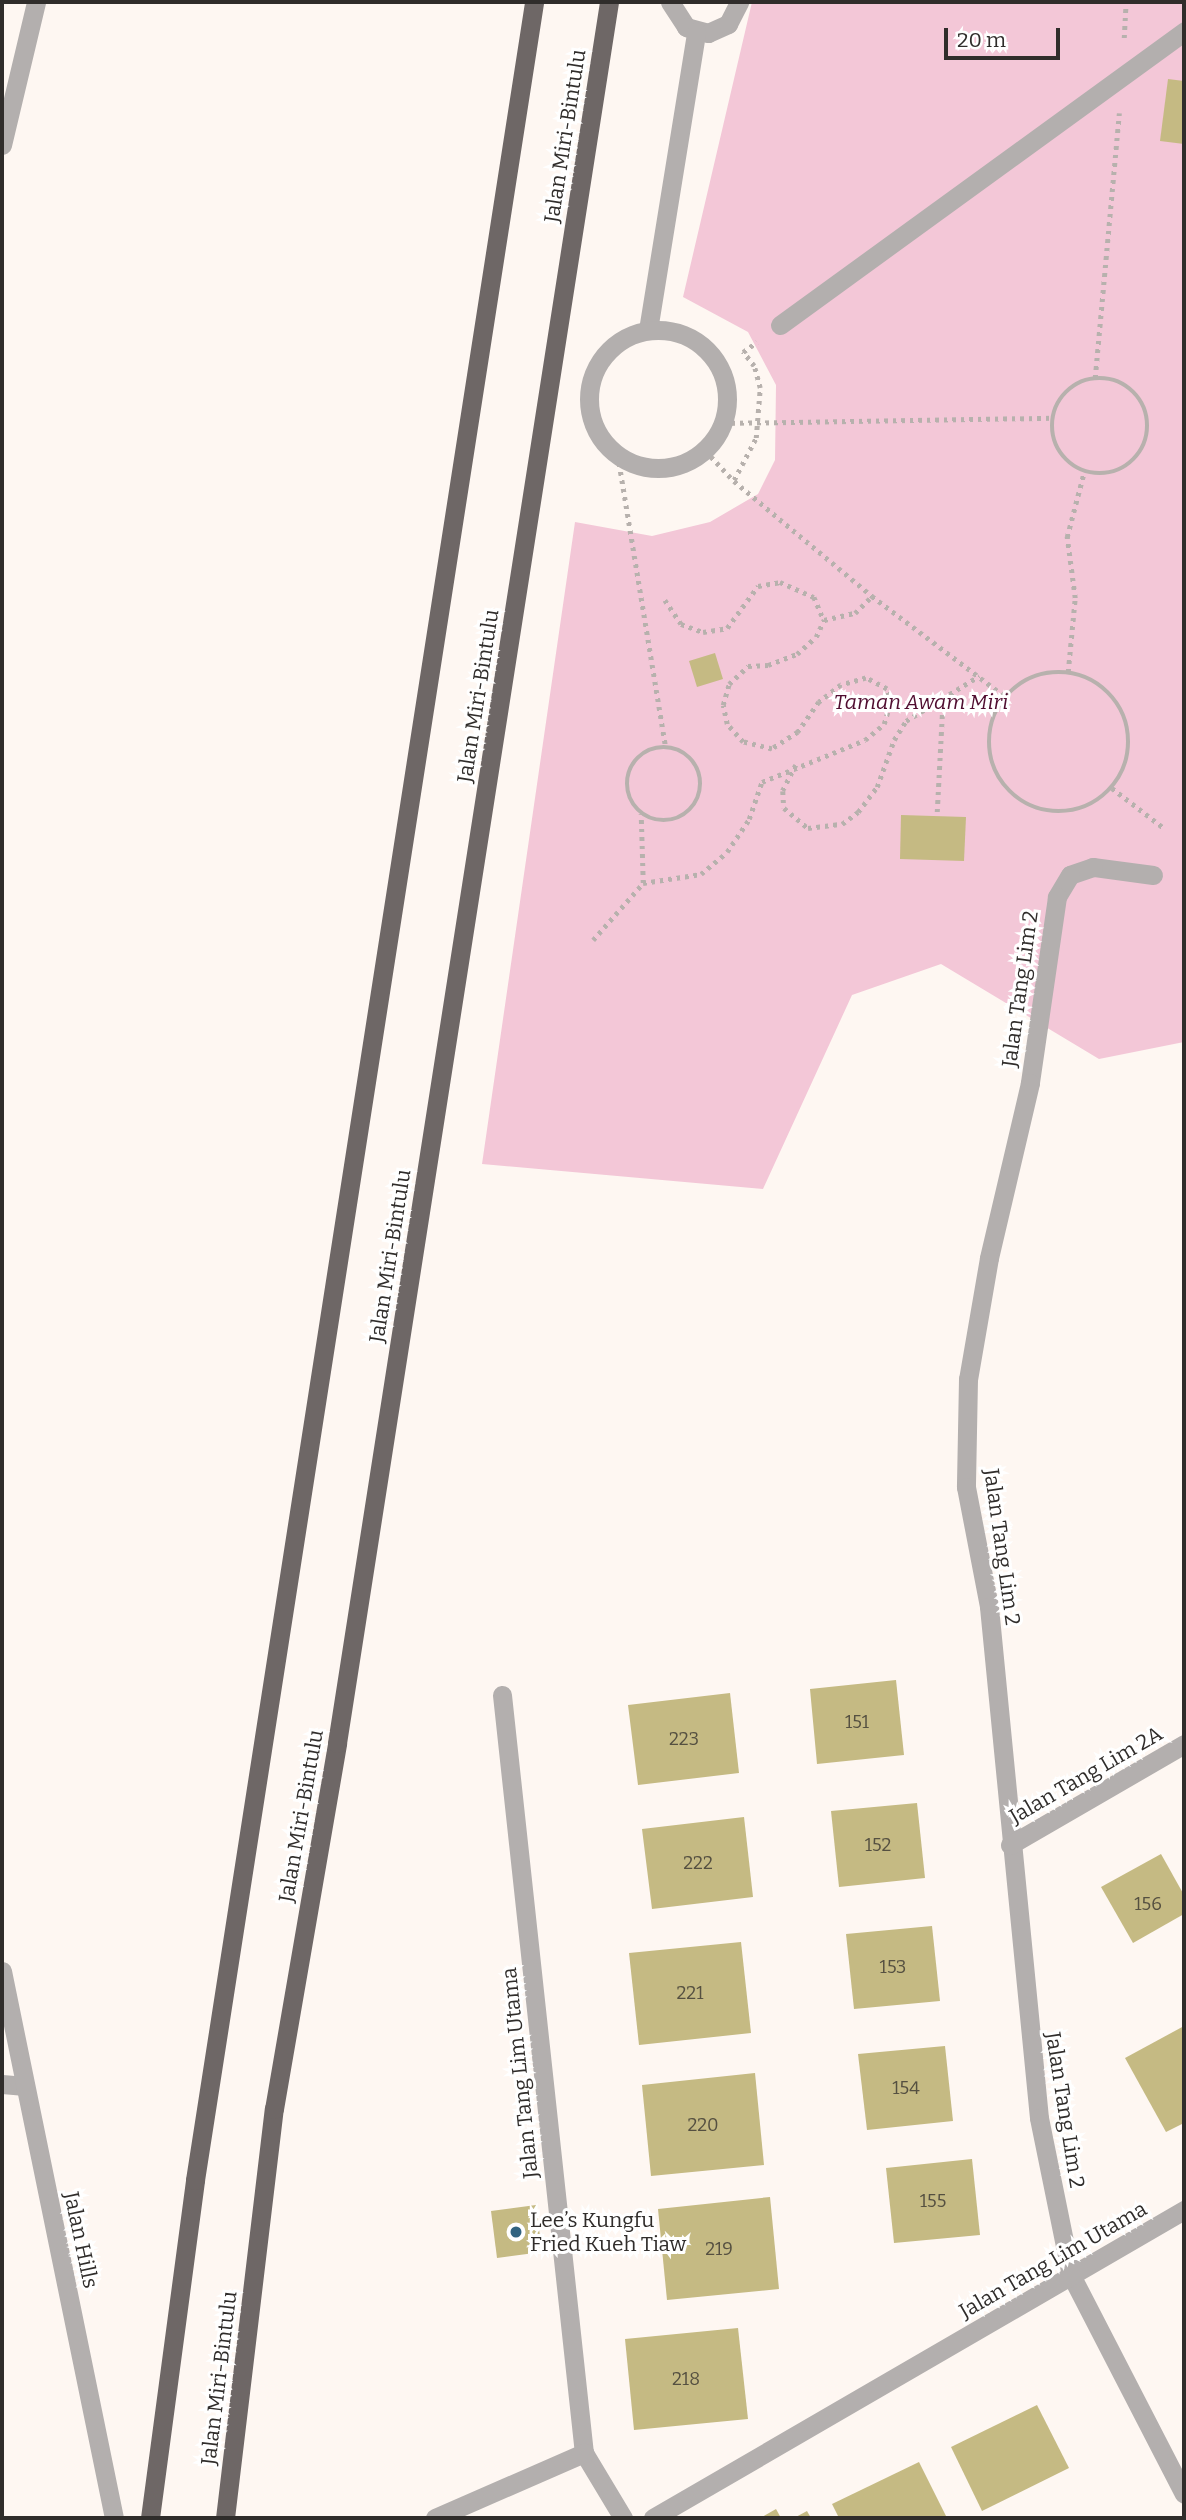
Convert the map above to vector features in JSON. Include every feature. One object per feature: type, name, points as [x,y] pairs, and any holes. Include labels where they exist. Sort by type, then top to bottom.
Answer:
[{"type":"highway","points":[[150,2518],[195,2180],[534,2]]},
{"type":"highway","name":"Jalan Miri-Bintulu","points":[[225,2518],[274,2109],[339,1730],[609,2]]},
{"type":"street","points":[[2,145],[36,2]]},
{"type":"street","points":[[670,2],[677,19],[696,32],[719,30],[728,24],[739,2]]},
{"type":"street","points":[[780,325],[1184,31]]},
{"type":"street","points":[[648,330],[696,32]]},
{"type":"street","points":[[648,330],[688,337],[711,356],[726,383],[723,423],[705,450],[685,463],[663,468],[639,466],[618,455],[601,439],[591,417],[588,394],[594,371],[607,352],[625,338],[648,330]]},
{"type":"street","name":"Jalan Tang Lim 2","points":[[1153,875],[1093,867],[1070,875],[1057,897],[1030,1083],[989,1258],[968,1379],[966,1487],[989,1607],[1038,2118],[1071,2275],[1184,2494]]},
{"type":"street","name":"Jalan Tang Lim Utama","points":[[502,1695],[584,2453],[623,2518]]},
{"type":"street","name":"Jalan Tang Lim 2A","points":[[1010,1845],[1184,1744]]},
{"type":"street","name":"Jalan Hills","points":[[2,1971],[114,2518]]},
{"type":"street","points":[[2,2084],[26,2086]]},
{"type":"street","name":"Jalan Tang Lim Utama","points":[[653,2518],[1184,2210]]},
{"type":"street","points":[[435,2518],[584,2453]]},
{"type":"path","points":[[1123,52],[1126,2]]},
{"type":"path","points":[[1095,377],[1120,101]]},
{"type":"path","points":[[734,481],[752,450],[758,422],[760,388],[754,366],[743,352],[780,325]]},
{"type":"path","points":[[1095,377],[1111,378],[1137,394],[1149,422],[1147,438],[1131,463],[1117,471],[1084,472],[1058,451],[1052,418],[1068,390],[1095,377]]},
{"type":"path","points":[[723,423],[1052,418]]},
{"type":"path","points":[[705,450],[734,481],[872,596],[1005,696]]},
{"type":"path","points":[[618,455],[666,747]]},
{"type":"path","points":[[1068,672],[1075,598],[1068,537],[1084,472]]},
{"type":"path","points":[[593,940],[643,883],[701,874],[734,841],[762,782],[796,764],[866,740],[884,724],[890,704],[887,689],[866,678],[841,685],[818,702],[798,732],[772,749],[743,742],[727,724],[723,705],[729,684],[748,666],[768,666],[797,654],[816,637],[824,620],[814,597],[780,582],[758,586],[727,628],[703,632],[681,624],[665,600]]},
{"type":"path","points":[[824,620],[855,613],[872,596]]},
{"type":"path","points":[[1068,672],[1090,678],[1109,692],[1122,710],[1130,732],[1129,755],[1112,789],[1088,807],[1065,813],[1042,811],[1020,801],[1002,785],[991,764],[990,728],[1005,696],[1023,681],[1046,673],[1068,672]]},
{"type":"path","points":[[796,764],[783,791],[784,808],[808,828],[842,824],[858,812],[877,787],[894,740],[906,721],[979,676]]},
{"type":"path","points":[[937,812],[943,698]]},
{"type":"path","points":[[641,814],[664,822],[677,820],[688,813],[701,791],[701,779],[689,756],[666,747],[643,753],[629,771],[628,794],[641,814],[643,883]]},
{"type":"path","points":[[1112,789],[1164,828]]},
{"type":"green space","name":"Taman Awam Miri","points":[[752,2],[1184,2],[1184,1042],[1099,1059],[941,964],[852,995],[763,1189],[482,1164],[575,522],[652,536],[710,522],[758,494],[775,460],[776,385],[748,332],[683,297]]},
{"type":"building","points":[[1168,79],[1184,81],[1184,144],[1160,141]]},
{"type":"building","points":[[715,653],[723,679],[697,687],[689,661]]},
{"type":"building","points":[[901,815],[966,817],[964,861],[900,859]]},
{"type":"building","points":[[896,1680],[904,1755],[817,1764],[810,1689]]},
{"type":"building","points":[[730,1693],[739,1773],[638,1785],[628,1705]]},
{"type":"building","points":[[917,1803],[925,1878],[839,1887],[831,1811]]},
{"type":"building","points":[[744,1817],[753,1897],[652,1909],[642,1829]]},
{"type":"building","points":[[1161,1854],[1184,1895],[1184,1914],[1133,1943],[1101,1887]]},
{"type":"building","points":[[932,1926],[940,2001],[854,2009],[846,1934]]},
{"type":"building","points":[[741,1942],[751,2033],[639,2045],[629,1953]]},
{"type":"building","points":[[1184,2026],[1184,2123],[1166,2132],[1125,2058]]},
{"type":"building","points":[[945,2046],[953,2121],[867,2130],[858,2054]]},
{"type":"building","points":[[755,2073],[764,2165],[651,2176],[642,2085]]},
{"type":"building","points":[[972,2159],[980,2235],[894,2243],[886,2168]]},
{"type":"building","points":[[770,2197],[779,2289],[667,2300],[658,2209]]},
{"type":"building","name":"Lee’s Kungfu Fried Kueh Tiaw","points":[[536,2205],[542,2252],[497,2258],[491,2211]]},
{"type":"building","points":[[738,2328],[748,2419],[634,2430],[625,2339]]},
{"type":"building","points":[[1037,2405],[1069,2468],[982,2511],[951,2447]]},
{"type":"building","points":[[919,2462],[947,2518],[839,2518],[832,2504]]},
{"type":"building","points":[[776,2509],[781,2518],[760,2518]]},
{"type":"building","points":[[807,2511],[811,2518],[794,2518]]},
{"type":"place","name":"Lee’s Kungfu Fried Kueh Tiaw","points":[[516,2232]]}]
